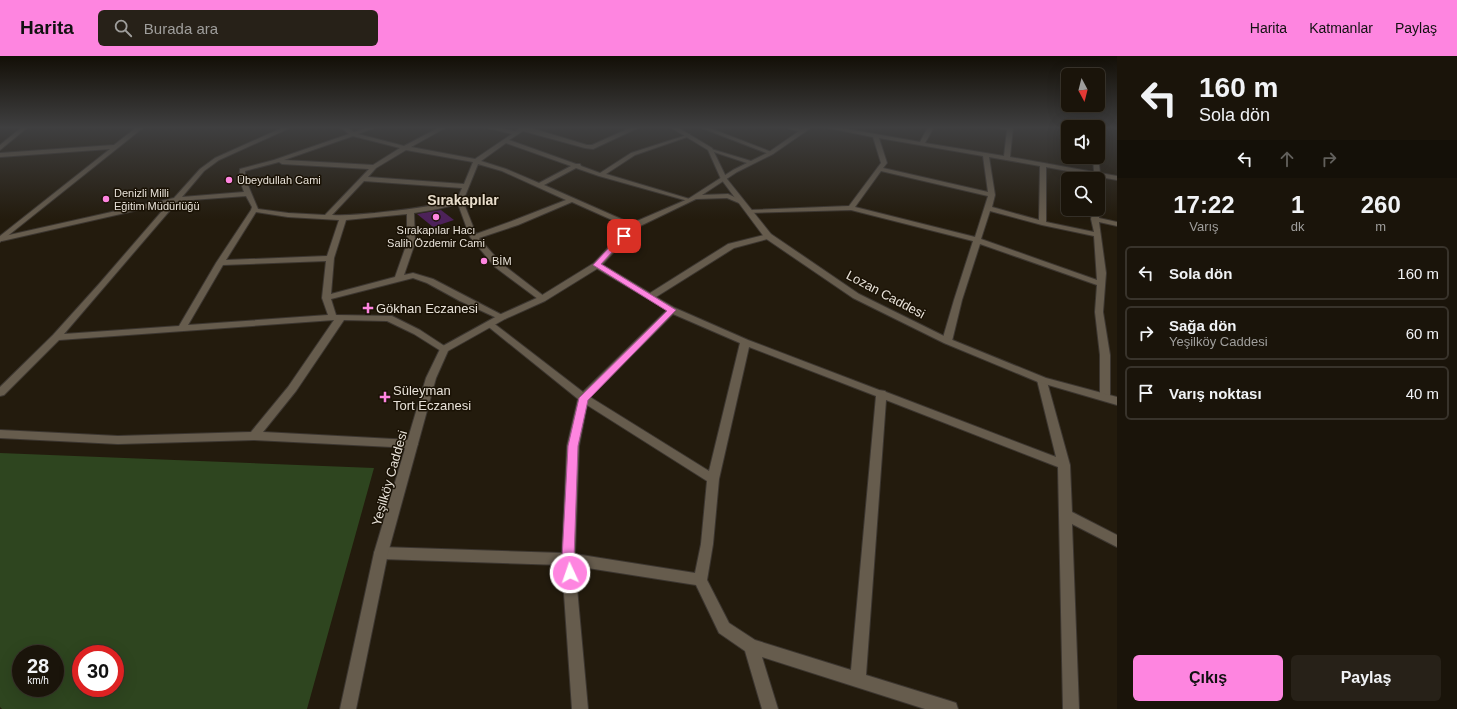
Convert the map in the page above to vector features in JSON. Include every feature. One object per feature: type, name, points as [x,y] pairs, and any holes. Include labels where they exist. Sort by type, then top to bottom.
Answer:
[{"type":"street","points":[[1,240],[104,157]]},
{"type":"street","points":[[0,393],[56,337],[202,170],[220,157]]},
{"type":"street","points":[[182,328],[220,263],[254,210],[255,207],[242,178],[242,170],[287,157]]},
{"type":"street","points":[[327,216],[374,167],[389,157]]},
{"type":"street","points":[[456,157],[476,161],[504,170],[633,226]]},
{"type":"street","points":[[481,157],[476,161],[460,201],[474,237],[498,265],[542,299]]},
{"type":"street","points":[[555,157],[601,174],[693,199],[728,196],[742,202]]},
{"type":"street","points":[[601,174],[628,157]]},
{"type":"street","name":"Lozan Caddesi","points":[[714,157],[724,179],[768,236],[856,296],[947,341],[1042,380],[1117,401]]},
{"type":"street","points":[[737,157],[753,163]]},
{"type":"street","points":[[56,337],[337,318],[389,318],[417,332],[444,349],[502,317],[542,299],[597,265],[633,226],[693,199],[735,172],[763,157]]},
{"type":"street","points":[[851,208],[884,163],[882,157]]},
{"type":"street","points":[[947,341],[958,300],[992,195],[986,157]]},
{"type":"street","points":[[1004,157],[1043,164],[1076,172]]},
{"type":"street","points":[[276,161],[374,167]]},
{"type":"street","points":[[1042,223],[1043,164]]},
{"type":"street","points":[[540,185],[578,165]]},
{"type":"street","points":[[880,169],[992,195]]},
{"type":"street","points":[[1105,177],[1117,178]]},
{"type":"street","points":[[362,179],[466,186]]},
{"type":"street","points":[[1,240],[176,199],[248,194]]},
{"type":"street","points":[[474,237],[515,224],[571,200]]},
{"type":"street","points":[[254,210],[288,215],[343,218],[438,207],[460,201]]},
{"type":"street","points":[[749,212],[851,208],[977,240],[1101,284]]},
{"type":"street","points":[[988,208],[1042,223],[1098,235]]},
{"type":"street","points":[[399,278],[411,243],[410,211]]},
{"type":"street","points":[[1095,216],[1102,273],[1100,312],[1105,355],[1105,397]]},
{"type":"street","points":[[337,318],[326,298],[330,258],[343,218]]},
{"type":"street","points":[[1095,219],[1117,224]]},
{"type":"street","points":[[651,296],[731,246],[768,236]]},
{"type":"street","points":[[220,263],[330,258]]},
{"type":"street","points":[[597,265],[651,296],[672,310],[745,342],[881,393],[1064,465]]},
{"type":"street","points":[[326,298],[413,275],[430,280],[464,299],[502,317]]},
{"type":"street","points":[[580,709],[568,559],[573,446],[583,398],[672,310]]},
{"type":"street","points":[[254,436],[292,389],[337,318]]},
{"type":"street","points":[[489,324],[583,398],[713,479]]},
{"type":"street","points":[[745,342],[713,479],[707,544],[700,580],[724,628],[751,646],[950,709]]},
{"type":"street","name":"Yeşilköy Caddesi","points":[[348,709],[381,553],[431,378],[444,349]]},
{"type":"street","points":[[1042,380],[1064,465],[1071,709]]},
{"type":"street","points":[[858,679],[881,393]]},
{"type":"street","points":[[0,434],[118,440],[254,436],[412,444]]},
{"type":"street","points":[[1065,515],[1117,541]]},
{"type":"street","points":[[381,553],[568,559],[700,580]]},
{"type":"street","points":[[751,646],[770,709]]},
{"type":"green space","points":[[0,453],[374,468],[307,709],[2,709],[0,707]]},
{"type":"building","name":"Sırakapılar Hacı Salih Özdemir Cami","points":[[441,210],[454,220],[433,227],[417,214]]},
{"type":"place","name":"Übeydullah Cami","points":[[229,180]]},
{"type":"place","name":"Denizli Milli Eğitim Müdürlüğü","points":[[106,199]]},
{"type":"place","name":"Sırakapılar Hacı Salih Özdemir Cami","points":[[436,217]]},
{"type":"place","name":"BİM","points":[[484,261]]},
{"type":"place","name":"Gökhan Eczanesi","points":[[368,308]]},
{"type":"place","name":"Süleyman Tort Eczanesi","points":[[385,397]]},
{"type":"district","name":"Sırakapılar","points":[[463,200]]},
{"type":"route","points":[[570,573],[568,559],[573,446],[583,398],[672,310],[651,296],[597,265],[624,236]]}]
